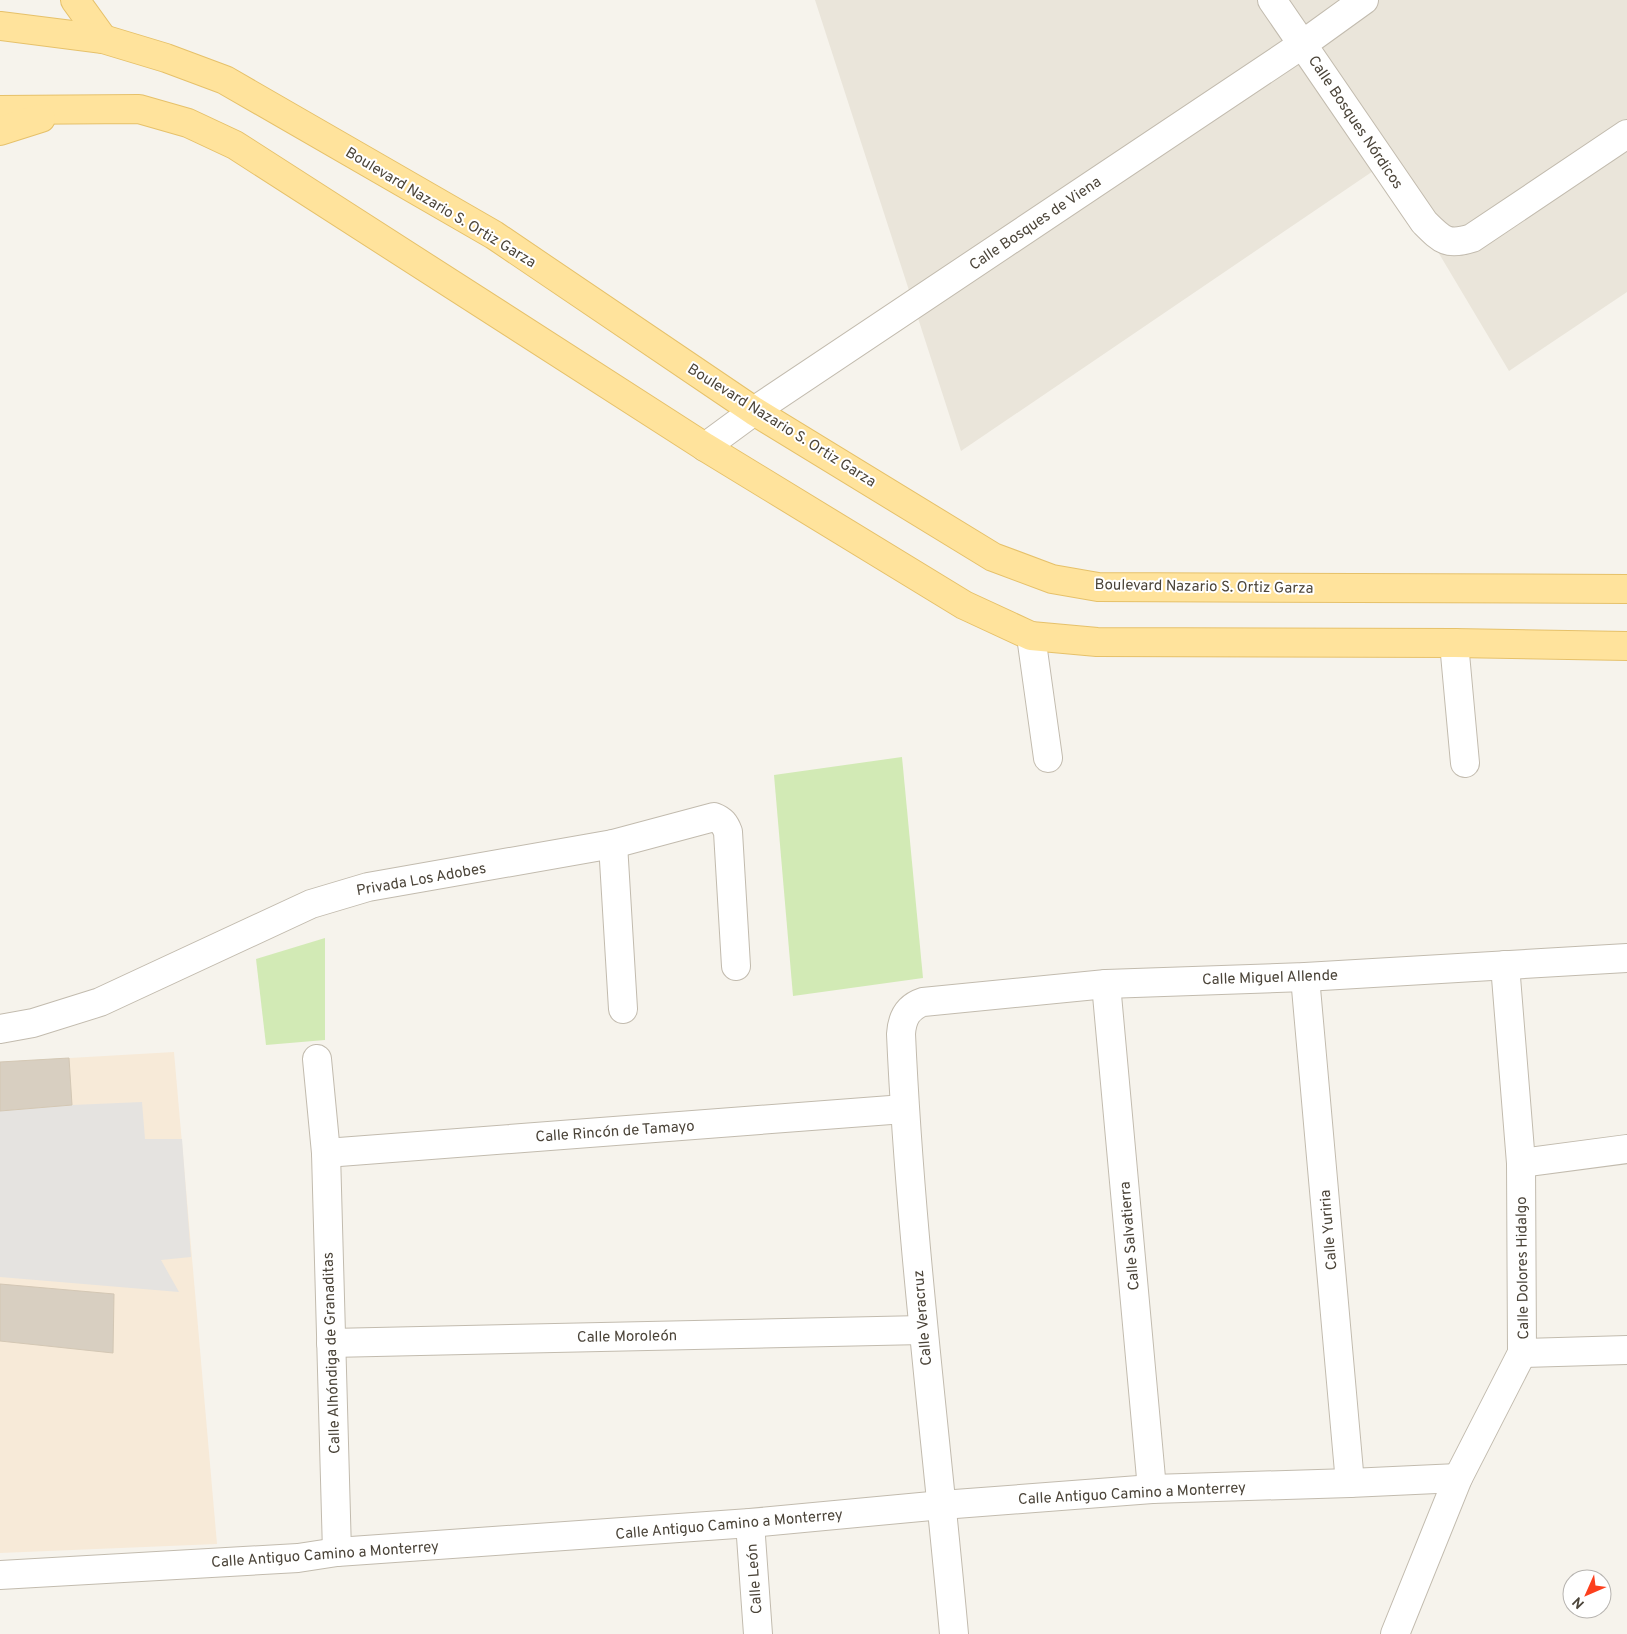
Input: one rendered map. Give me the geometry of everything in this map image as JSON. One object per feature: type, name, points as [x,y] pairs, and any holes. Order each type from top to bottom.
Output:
[{"type":"main road","points":[[76,0],[103,39]]},
{"type":"main road","name":"Boulevard Nazario S. Ortiz Garza","points":[[0,26],[103,39],[166,58],[225,80],[494,235],[754,411],[993,557],[1052,579],[1098,587],[1627,589]]},
{"type":"main road","points":[[0,110],[139,109],[188,123],[235,145],[705,447],[964,605],[1031,636],[1097,642],[1454,643],[1627,646]]},
{"type":"main road","points":[[0,132],[69,110]]},
{"type":"street","name":"Calle Bosques Nórdicos","points":[[1272,0],[1424,222],[1445,241],[1459,242],[1472,238],[1627,134]]},
{"type":"street","name":"Calle Bosques de Viena","points":[[705,447],[754,411],[1303,44],[1364,0]]},
{"type":"street","points":[[1031,636],[1048,758]]},
{"type":"street","points":[[1454,643],[1465,763]]},
{"type":"street","name":"Privada Los Adobes","points":[[0,1029],[32,1023],[100,1002],[311,904],[368,887],[613,844],[714,817],[720,819],[728,832],[736,966]]},
{"type":"street","points":[[613,844],[623,1009]]},
{"type":"street","name":"Calle Miguel Allende","points":[[914,1005],[923,1002],[1106,984],[1305,976],[1627,958]]},
{"type":"street","name":"Calle Dolores Hidalgo","points":[[1395,1634],[1458,1478],[1522,1353],[1521,1163],[1505,965]]},
{"type":"street","name":"Calle Yuriria","points":[[1305,976],[1350,1484]]},
{"type":"street","name":"Calle Salvatierra","points":[[1106,984],[1152,1489]]},
{"type":"street","name":"Calle Veracruz","points":[[914,1005],[902,1023],[904,1110],[923,1330],[954,1634]]},
{"type":"street","name":"Calle Alhóndiga de Granaditas","points":[[317,1059],[326,1153],[338,1552]]},
{"type":"street","name":"Calle Rincón de Tamayo","points":[[326,1153],[904,1110]]},
{"type":"street","points":[[1521,1163],[1627,1149]]},
{"type":"street","name":"Calle Moroleón","points":[[331,1343],[923,1330]]},
{"type":"street","points":[[1522,1353],[1627,1350]]},
{"type":"street","name":"Calle Antiguo Camino a Monterrey","points":[[0,1575],[298,1558],[338,1552],[750,1523],[942,1505],[1152,1489],[1350,1484],[1458,1478]]},
{"type":"street","name":"Calle León","points":[[750,1523],[758,1634]]},
{"type":"shaded area","points":[[815,0],[1627,0],[1627,292],[1509,371],[1385,163],[961,451]]},
{"type":"shaded area","points":[[174,1052],[217,1544],[0,1553],[0,1062]]},
{"type":"shaded area","points":[[142,1102],[145,1139],[182,1139],[191,1257],[161,1260],[179,1292],[0,1277],[0,1111]]},
{"type":"green space","points":[[902,757],[923,978],[793,996],[774,775]]},
{"type":"green space","points":[[325,938],[325,1040],[266,1045],[256,959]]},
{"type":"building","points":[[69,1058],[72,1105],[0,1111],[0,1062]]},
{"type":"building","points":[[0,1284],[114,1294],[113,1353],[0,1341]]}]
